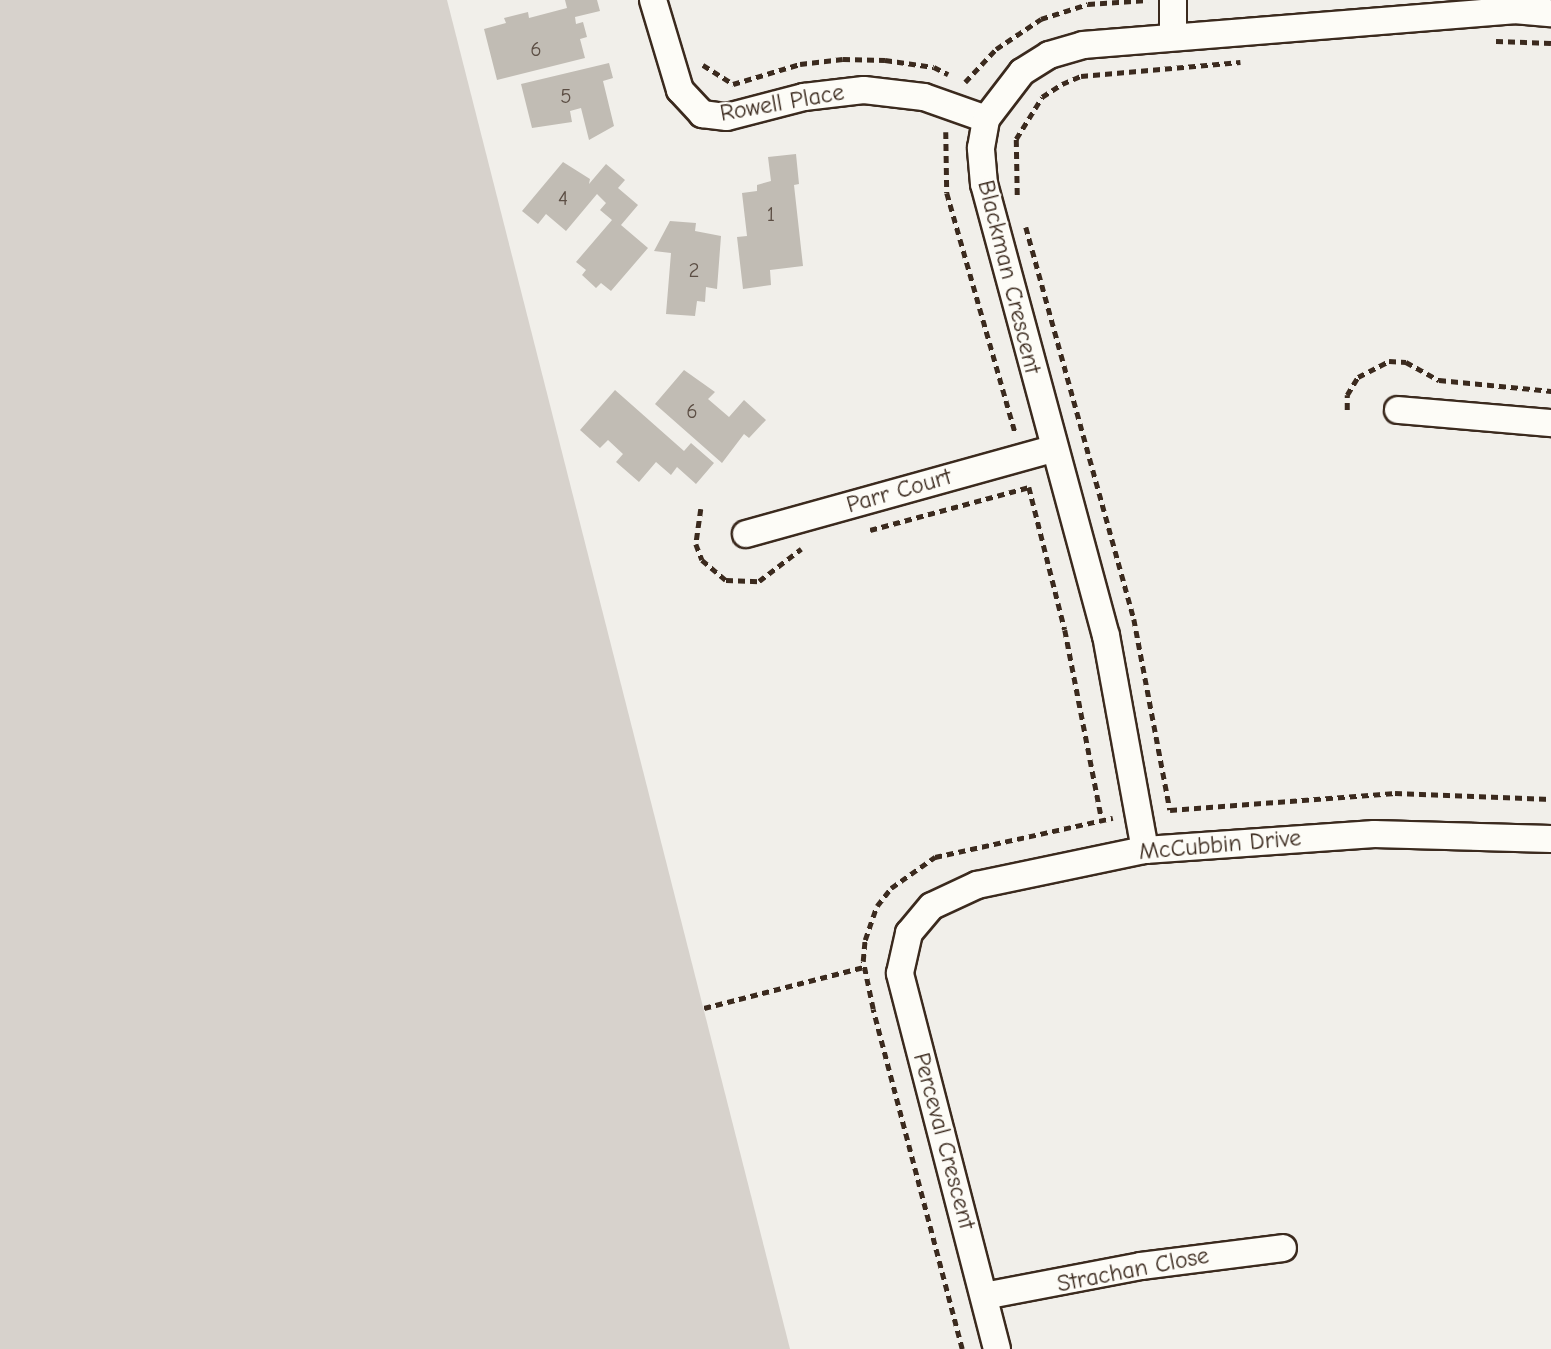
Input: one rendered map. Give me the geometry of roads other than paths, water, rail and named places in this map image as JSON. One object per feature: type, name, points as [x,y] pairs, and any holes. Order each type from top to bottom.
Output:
[{"type":"street","name":"Rowell Place","points":[[653,0],[680,90],[702,114],[727,117],[804,97],[864,90],[924,97],[986,119]]},
{"type":"street","points":[[1172,0],[1173,34]]},
{"type":"street","name":"Blackman Crescent","points":[[1145,850],[1106,636],[1052,449],[984,184],[981,148],[986,119],[1015,79],[1049,55],[1083,45],[1173,34],[1514,5],[1551,13]]},
{"type":"street","points":[[1398,410],[1551,423]]},
{"type":"street","name":"Parr Court","points":[[746,534],[1052,449]]},
{"type":"street","name":"McCubbin Drive","points":[[909,933],[932,906],[976,885],[1145,850],[1374,834],[1551,839]]},
{"type":"street","name":"Perceval Crescent","points":[[909,933],[900,973],[997,1349]]},
{"type":"street","name":"Strachan Close","points":[[984,1296],[1141,1266],[1283,1248]]}]
